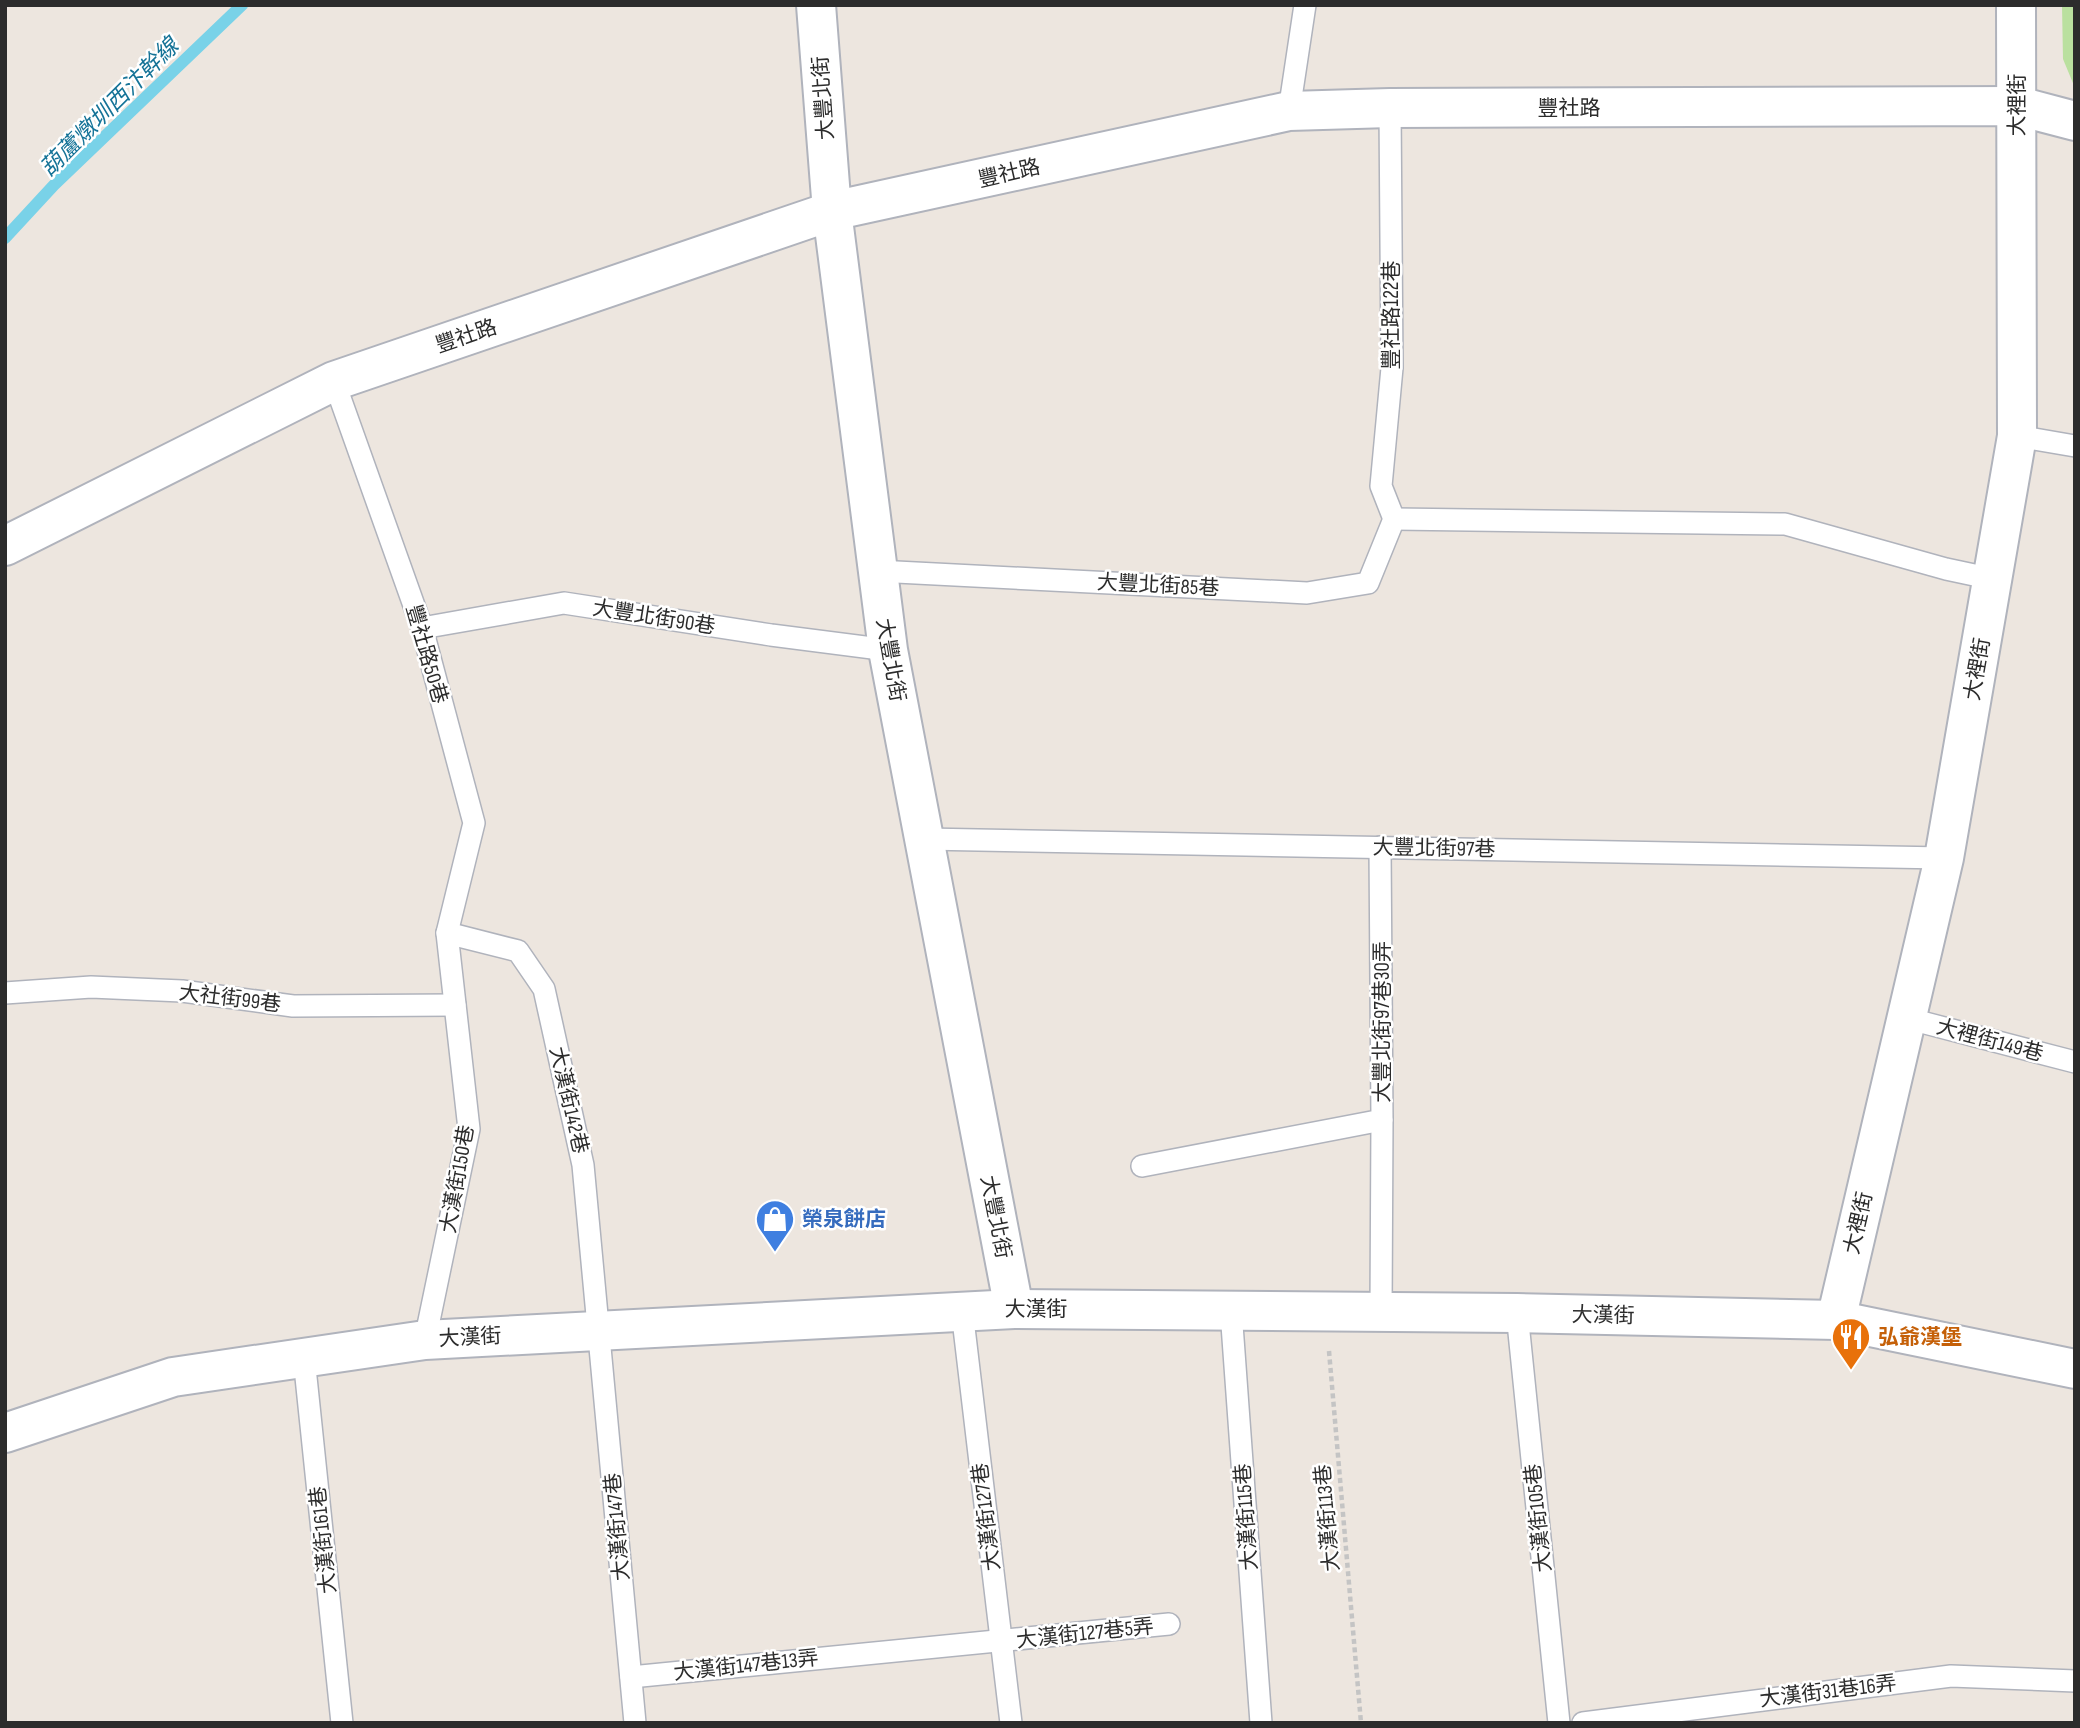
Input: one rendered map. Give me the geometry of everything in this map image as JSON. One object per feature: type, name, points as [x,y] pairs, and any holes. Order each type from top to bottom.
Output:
[{"type":"street","name":"大豐北街","points":[[816,5],[832,211],[888,650],[1014,1308]]},
{"type":"street","name":"大裡街","points":[[1836,1320],[1944,858],[2017,436],[2016,5]]},
{"type":"street","name":"豐社路","points":[[5,546],[334,381],[832,211],[1289,111],[1390,108],[2018,106],[2075,121]]},
{"type":"street","name":"大漢街","points":[[5,1433],[173,1377],[425,1340],[1014,1308],[1517,1313],[1836,1320],[2075,1369]]},
{"type":"lane","points":[[1289,111],[1305,5]]},
{"type":"lane","name":"豐社路122巷","points":[[1390,108],[1392,368],[1381,486],[1394,519]]},
{"type":"lane","name":"豐社路50巷","points":[[334,381],[422,628],[474,823],[447,933]]},
{"type":"lane","points":[[2017,436],[2075,446]]},
{"type":"lane","points":[[1394,519],[1785,524],[1946,569],[1995,575]]},
{"type":"lane","name":"大豐北街85巷","points":[[877,571],[1307,593],[1368,583],[1394,519]]},
{"type":"lane","name":"大豐北街90巷","points":[[422,628],[564,603],[888,650]]},
{"type":"lane","name":"大豐北街97巷","points":[[925,838],[1944,858]]},
{"type":"lane","name":"大豐北街97巷30弄","points":[[1142,1166],[1382,1120],[1380,847]]},
{"type":"lane","name":"大漢街150巷","points":[[425,1340],[469,1129],[447,933]]},
{"type":"lane","name":"大漢街142巷","points":[[447,933],[518,951],[544,989],[583,1165],[600,1331]]},
{"type":"lane","name":"大社街99巷","points":[[5,993],[91,987],[183,991],[293,1006],[455,1005]]},
{"type":"lane","name":"大裡街149巷","points":[[1906,1018],[2075,1062]]},
{"type":"lane","points":[[1381,1312],[1382,1120]]},
{"type":"lane","name":"大漢街127巷","points":[[962,1311],[1011,1723]]},
{"type":"lane","name":"大漢街115巷","points":[[1231,1311],[1261,1723]]},
{"type":"lane","name":"大漢街105巷","points":[[1517,1313],[1559,1723]]},
{"type":"lane","name":"大漢街147巷","points":[[600,1331],[635,1723]]},
{"type":"lane","name":"大漢街161巷","points":[[304,1358],[342,1723]]},
{"type":"lane","name":"大漢街127巷5弄","points":[[860,1654],[1169,1624]]},
{"type":"lane","name":"大漢街147巷13弄","points":[[631,1677],[860,1654]]},
{"type":"lane","name":"大漢街31巷16弄","points":[[1583,1723],[1951,1675],[2075,1681]]},
{"type":"path","name":"大漢街113巷","points":[[1326,1311],[1361,1723]]},
{"type":"green space","points":[[2062,5],[2075,5],[2075,88],[2063,59]]},
{"type":"waterway","name":"葫蘆燉圳西汴幹線","points":[[5,238],[54,185],[242,5]]},
{"type":"place","name":"榮泉餅店","points":[[775,1253]]},
{"type":"place","name":"弘爺漢堡","points":[[1851,1371]]}]
